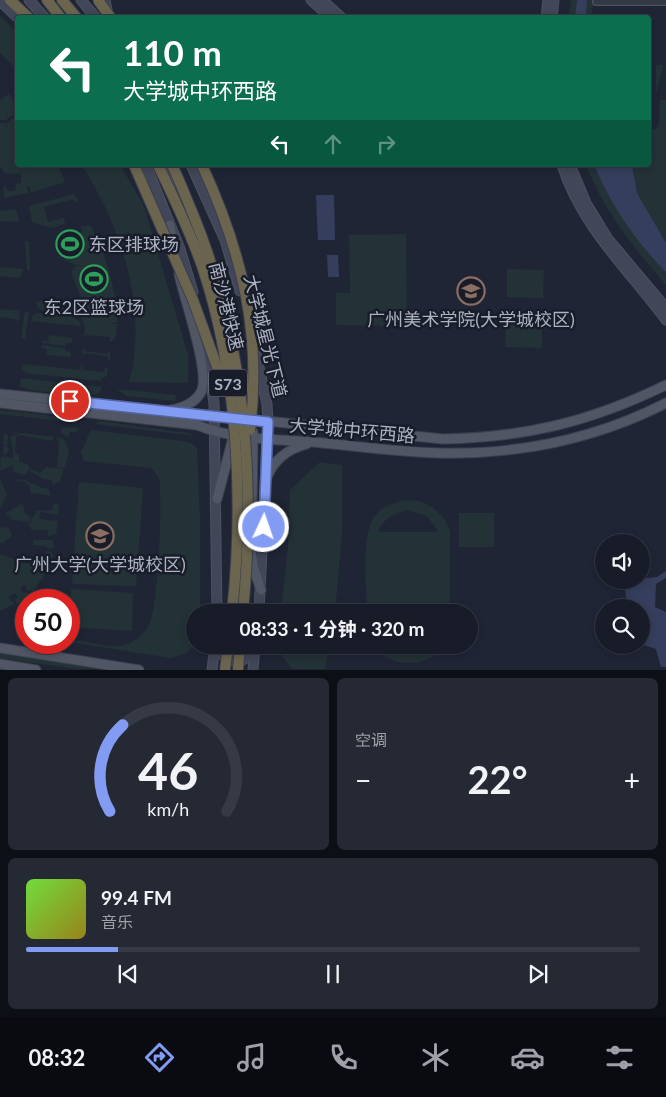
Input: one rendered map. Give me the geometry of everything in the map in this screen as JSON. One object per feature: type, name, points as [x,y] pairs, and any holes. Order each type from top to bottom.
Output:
[{"type":"highway","points":[[10,0],[26,15]]},
{"type":"highway","points":[[47,0],[59,15]]},
{"type":"highway","points":[[62,0],[74,15]]},
{"type":"highway","points":[[98,0],[108,15]]},
{"type":"highway","points":[[135,167],[193,300],[230,407]]},
{"type":"highway","name":"南沙港快速","points":[[160,167],[202,267],[225,360],[235,438],[238,493],[236,573],[233,604]]},
{"type":"highway","name":"南沙港快速","points":[[173,167],[203,239],[221,297],[240,386],[247,454],[248,540],[244,604]]},
{"type":"highway","points":[[203,167],[226,221],[245,282],[253,390],[247,454]]},
{"type":"highway","points":[[225,670],[227,654]]},
{"type":"highway","points":[[238,670],[239,654]]},
{"type":"main road","points":[[29,0],[42,15]]},
{"type":"main road","points":[[81,0],[94,15]]},
{"type":"main road","points":[[105,0],[109,15]]},
{"type":"main road","points":[[311,0],[328,15]]},
{"type":"main road","points":[[322,0],[339,15]]},
{"type":"main road","points":[[546,15],[548,0]]},
{"type":"main road","points":[[552,15],[554,0]]},
{"type":"main road","points":[[0,1],[15,15]]},
{"type":"main road","points":[[147,167],[187,269],[210,368],[217,499],[217,604]]},
{"type":"main road","points":[[161,167],[175,185],[206,259],[228,352],[234,435],[217,499]]},
{"type":"main road","name":"大学城星光下道","points":[[192,167],[225,240],[262,376],[268,422],[268,438],[259,604]]},
{"type":"main road","points":[[563,167],[587,220],[614,257],[666,320]]},
{"type":"main road","points":[[571,167],[586,203],[608,239],[666,308]]},
{"type":"main road","points":[[165,412],[194,401],[201,392],[203,382],[202,365],[181,283],[170,225]]},
{"type":"main road","points":[[248,321],[254,437],[251,551],[261,590]]},
{"type":"main road","name":"大学城中环西路","points":[[0,394],[420,438],[492,436],[535,431],[579,421],[625,404],[666,384]]},
{"type":"main road","name":"大学城中环西路","points":[[0,403],[197,425],[213,432],[234,435],[436,453],[516,450],[591,433],[627,421],[666,403]]},
{"type":"main road","points":[[266,480],[271,468],[282,455],[294,448],[314,442]]},
{"type":"main road","points":[[0,648],[139,670]]},
{"type":"main road","points":[[212,670],[213,654]]},
{"type":"main road","points":[[221,654],[224,658],[236,661],[243,660],[249,654]]},
{"type":"main road","points":[[253,670],[254,654]]},
{"type":"main road","points":[[0,664],[36,670]]},
{"type":"street","points":[[596,2],[666,2]]},
{"type":"shaded area","points":[[571,0],[577,0],[575,15],[568,15]]},
{"type":"shaded area","points":[[587,0],[594,0],[591,15],[586,15]]},
{"type":"shaded area","points":[[0,16],[15,30],[15,68],[0,53]]},
{"type":"shaded area","points":[[656,65],[663,65],[656,94]]},
{"type":"shaded area","points":[[9,94],[15,102],[15,113],[6,120],[0,120],[0,100]]},
{"type":"shaded area","points":[[660,100],[666,100],[666,243],[637,193],[632,167],[651,167],[651,129],[659,126]]},
{"type":"shaded area","points":[[15,117],[15,167],[59,167],[65,182],[30,193],[30,187],[27,186],[28,193],[4,198],[4,186],[6,186],[7,191],[15,191],[16,184],[21,183],[21,174],[4,173],[0,167],[0,123],[5,123],[7,130],[7,123]]},
{"type":"shaded area","points":[[83,167],[121,167],[144,206],[188,355],[188,383],[129,382],[136,326],[133,298],[128,269],[119,242],[109,215]]},
{"type":"shaded area","points":[[587,167],[595,167],[626,222],[644,247],[666,272],[666,285],[621,228],[593,182]]},
{"type":"shaded area","points":[[74,194],[78,200],[76,203],[73,199],[44,207],[48,222],[64,218],[65,224],[51,228],[32,222],[29,206]]},
{"type":"shaded area","points":[[16,209],[19,222],[0,221],[0,211]]},
{"type":"shaded area","points":[[91,226],[101,249],[115,297],[117,322],[108,324],[117,324],[115,339],[110,342],[110,337],[86,335],[84,339],[85,327],[79,313],[93,296],[83,303],[71,272],[76,266],[84,265],[75,265],[65,260],[56,240],[60,233],[82,232],[81,227]]},
{"type":"shaded area","points":[[406,234],[407,326],[336,325],[336,293],[350,293],[349,235]]},
{"type":"shaded area","points":[[25,241],[29,242],[30,270],[27,270]]},
{"type":"shaded area","points":[[0,267],[23,269],[22,275],[18,278],[0,276]]},
{"type":"shaded area","points":[[507,269],[544,270],[543,298],[507,297]]},
{"type":"shaded area","points":[[44,300],[77,302],[79,305],[72,312],[55,312],[39,309],[36,302]]},
{"type":"shaded area","points":[[0,309],[19,311],[20,320],[0,317]]},
{"type":"shaded area","points":[[25,312],[29,312],[25,339],[21,338]]},
{"type":"shaded area","points":[[38,313],[71,316],[79,321],[81,326],[31,321],[33,315]]},
{"type":"shaded area","points":[[506,319],[542,320],[542,348],[505,347]]},
{"type":"shaded area","points":[[49,335],[72,338],[72,343],[66,343],[65,346],[42,343],[42,340],[48,341]]},
{"type":"shaded area","points":[[42,345],[65,348],[65,351],[71,352],[70,357],[47,355],[47,349],[42,348]]},
{"type":"shaded area","points":[[83,346],[85,351],[108,354],[110,349],[110,360],[108,361],[108,356],[84,353],[82,358]]},
{"type":"shaded area","points":[[23,364],[80,370],[81,364],[83,370],[104,372],[105,366],[108,370],[106,377],[103,377],[101,381],[26,373],[22,369]]},
{"type":"shaded area","points":[[21,378],[102,387],[99,393],[91,396],[36,391],[20,387]]},
{"type":"shaded area","points":[[117,389],[176,395],[175,401],[126,396]]},
{"type":"shaded area","points":[[0,410],[72,418],[77,423],[0,414]]},
{"type":"shaded area","points":[[100,421],[188,433],[196,436],[95,424]]},
{"type":"shaded area","points":[[62,427],[78,428],[76,432],[70,432],[68,437],[61,433]]},
{"type":"shaded area","points":[[91,430],[182,441],[191,443],[197,448],[200,519],[200,604],[186,604],[186,653],[171,658],[80,644],[80,641],[110,646],[124,645],[136,640],[146,631],[153,612],[160,528],[159,478],[151,468],[84,461],[81,452]]},
{"type":"shaded area","points":[[13,432],[55,437],[52,441],[19,435],[16,437],[15,454],[19,454],[19,462],[27,464],[30,468],[25,475],[14,472],[13,465],[0,471],[1,457],[13,458],[11,436],[19,434]]},
{"type":"shaded area","points":[[4,433],[8,436],[7,445],[4,446],[8,447],[9,451],[3,456]]},
{"type":"shaded area","points":[[57,437],[64,440],[69,451],[65,468],[57,467],[59,442]]},
{"type":"shaded area","points":[[320,462],[342,465],[342,532],[336,604],[282,604],[288,548],[290,490]]},
{"type":"shaded area","points":[[46,467],[64,469],[60,481],[53,485],[52,480],[44,479],[30,471],[31,469],[40,473]]},
{"type":"shaded area","points":[[0,479],[7,494],[0,508]]},
{"type":"shaded area","points":[[18,479],[24,480],[13,483]]},
{"type":"shaded area","points":[[24,480],[49,489],[51,498],[49,495],[30,493],[30,487],[25,482],[22,483]]},
{"type":"shaded area","points":[[79,482],[143,488],[136,586],[72,584]]},
{"type":"shaded area","points":[[405,500],[420,501],[433,508],[444,518],[450,531],[450,604],[367,604],[367,536],[375,516],[388,505]],"holes":[[[407,510],[427,516],[439,532],[377,532],[386,520],[393,515]]]},
{"type":"shaded area","points":[[54,503],[59,505],[58,515],[40,512],[39,519],[58,521],[56,534],[48,536],[48,530],[31,530],[31,527],[28,526],[37,511],[52,510]]},
{"type":"shaded area","points":[[22,504],[24,512],[31,518],[29,522],[9,519],[11,517],[6,515],[7,512]]},
{"type":"shaded area","points":[[459,513],[494,513],[494,547],[459,547]]},
{"type":"shaded area","points":[[0,527],[9,528],[12,536],[3,543],[0,543]]},
{"type":"shaded area","points":[[33,540],[52,540],[55,547],[47,549],[46,546],[33,545]]},
{"type":"shaded area","points":[[46,551],[54,555],[46,573],[34,589],[26,589],[26,585],[22,585],[21,589],[15,589],[15,593],[8,597],[15,604],[0,611],[0,554],[22,563],[32,564],[38,563],[38,558],[32,554],[46,554]]},
{"type":"shaded area","points":[[80,590],[133,593],[132,631],[80,628]]},
{"type":"shaded area","points":[[0,653],[111,669],[77,669],[0,658]]},
{"type":"shaded area","points":[[281,654],[328,654],[325,669],[292,669]]},
{"type":"shaded area","points":[[381,654],[436,654],[419,662],[408,663],[388,658]]},
{"type":"water","points":[[577,0],[587,0],[586,15],[575,15]]},
{"type":"water","points":[[595,167],[632,167],[637,193],[666,243],[666,272],[634,235],[616,208]]},
{"type":"water","points":[[316,195],[334,195],[335,240],[318,240]]},
{"type":"water","points":[[327,255],[338,255],[339,277],[328,277]]},
{"type":"water","points":[[666,571],[666,578],[656,584],[655,607],[666,612],[666,667],[661,667],[656,649],[650,647],[650,599],[626,599],[625,589],[650,589],[650,578],[657,577]]},
{"type":"place","name":"东区排球场","points":[[70,244]]},
{"type":"place","name":"东2区篮球场","points":[[94,279]]},
{"type":"place","name":"广州美术学院(大学城校区)","points":[[471,291]]},
{"type":"place","name":"广州大学(大学城校区)","points":[[100,536]]},
{"type":"route","points":[[70,401],[268,422],[264,527]]}]
